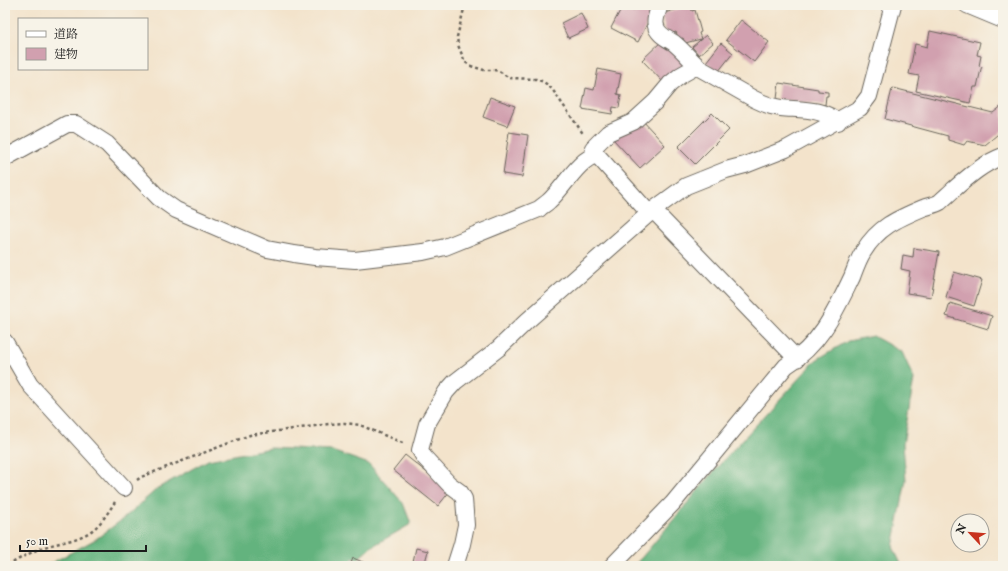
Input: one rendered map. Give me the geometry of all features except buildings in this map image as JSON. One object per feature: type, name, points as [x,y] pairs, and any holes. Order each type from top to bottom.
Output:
[{"type":"street","points":[[660,5],[656,21],[658,31],[674,43],[697,66],[763,103],[781,108],[823,112],[838,122]]},
{"type":"street","points":[[455,566],[466,525],[464,499],[460,492],[449,484],[424,458],[420,450],[427,424],[446,392],[455,382],[499,348],[526,321],[651,211],[686,186],[786,149],[838,122],[860,108],[869,96],[893,5]]},
{"type":"street","points":[[967,5],[1003,20]]},
{"type":"street","points":[[594,148],[608,133],[633,122],[655,102],[670,84],[681,75],[697,66]]},
{"type":"street","points":[[5,158],[67,124],[76,124],[107,144],[159,198],[176,210],[267,249],[315,257],[355,260],[417,253],[444,247],[539,209],[549,202],[571,175],[584,162],[597,155],[797,359]]},
{"type":"street","points":[[612,566],[673,503],[786,366],[797,359],[818,338],[828,325],[862,253],[873,238],[883,228],[898,219],[939,202],[978,169],[994,159],[1003,156]]},
{"type":"street","points":[[5,342],[30,385],[124,488]]},
{"type":"path","points":[[465,5],[457,37],[458,45],[465,62],[471,66],[484,70],[499,71],[509,78],[536,79],[544,82],[552,89],[594,148]]},
{"type":"path","points":[[8,566],[42,548],[66,542],[85,535],[95,528],[124,488],[141,477],[250,435],[345,423],[360,425],[420,450]]},
{"type":"green space","points":[[873,336],[902,352],[914,379],[903,444],[906,480],[893,547],[902,566],[633,566],[721,463],[816,360],[848,341]]},
{"type":"green space","points":[[271,448],[332,451],[369,464],[403,503],[411,524],[371,547],[350,566],[46,566],[96,539],[123,519],[158,488],[208,460]]}]
